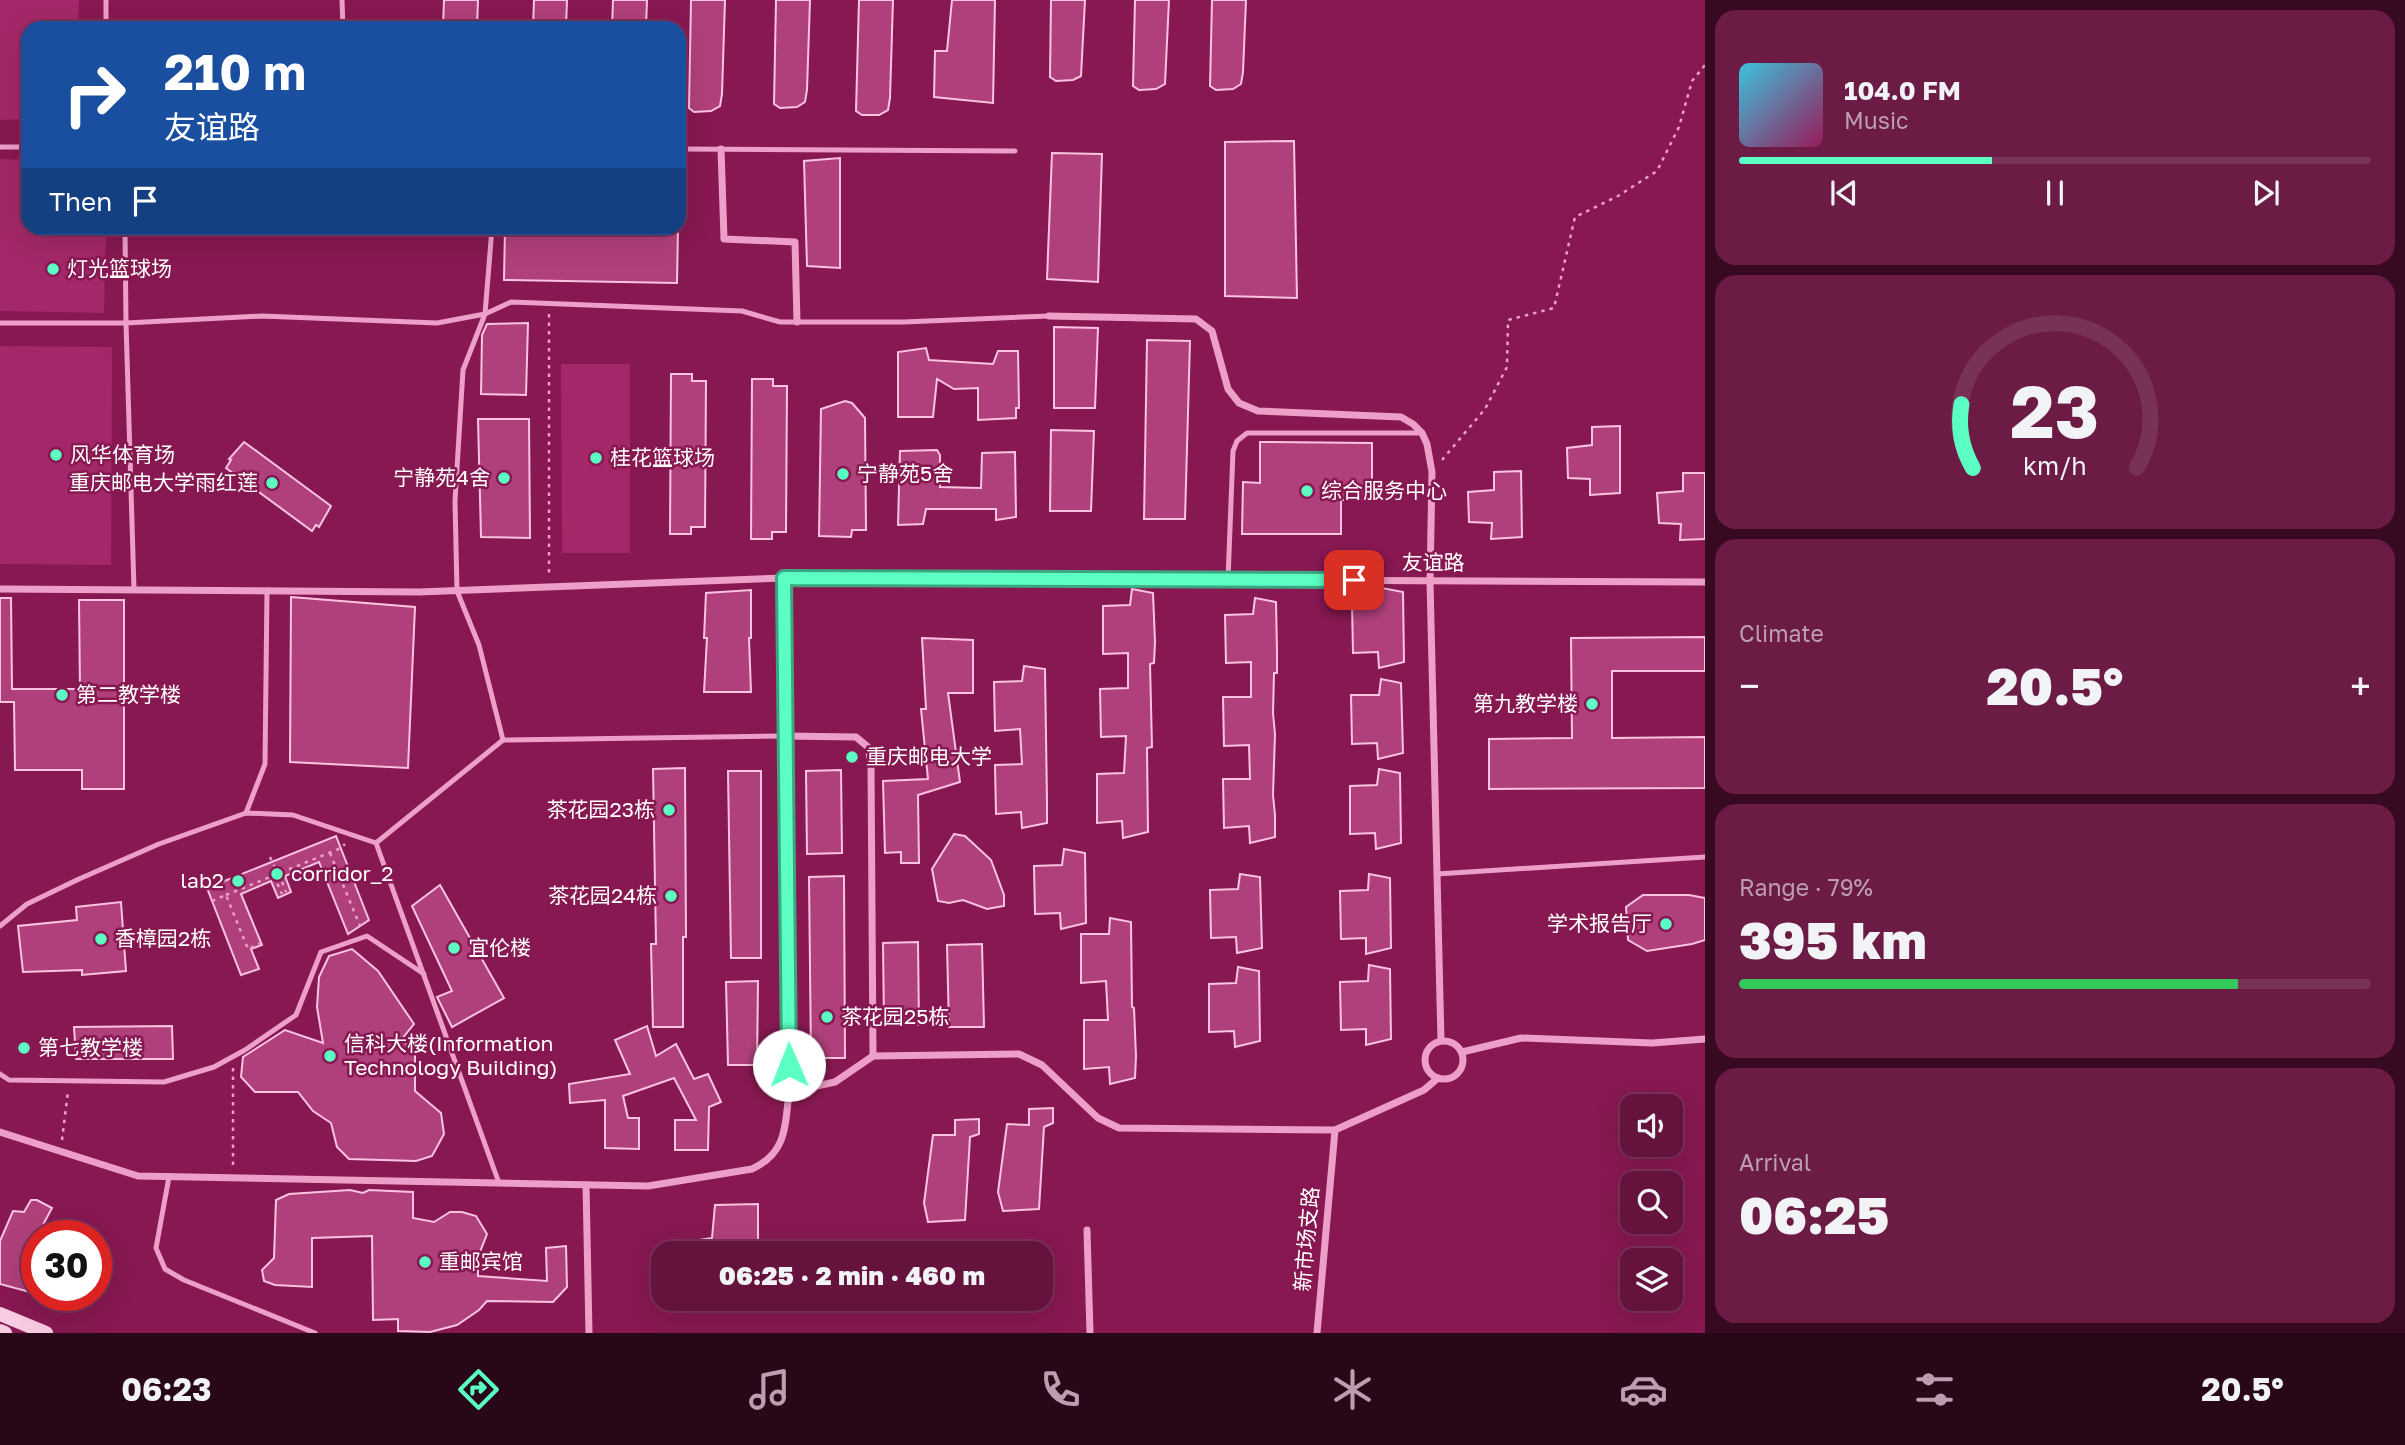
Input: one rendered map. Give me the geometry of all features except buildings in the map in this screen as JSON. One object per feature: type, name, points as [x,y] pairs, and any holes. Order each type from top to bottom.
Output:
[{"type":"main road","points":[[0,1314],[46,1333]]},
{"type":"main road","points":[[0,1331],[5,1333]]},
{"type":"street","points":[[721,149],[724,239],[795,242],[797,322]]},
{"type":"street","points":[[1049,317],[1196,318],[1212,331],[1228,388],[1239,403],[1258,411],[1401,417],[1422,433],[1427,444],[1432,472],[1430,581],[1441,1041]]},
{"type":"street","points":[[0,1132],[138,1176],[648,1186],[752,1169],[764,1164],[780,1145],[789,1092],[784,578]]},
{"type":"street","name":"友谊路","points":[[0,589],[457,591],[784,578],[1705,582]]},
{"type":"street","points":[[784,736],[856,737],[868,747],[871,764],[873,1056]]},
{"type":"street","points":[[1462,1052],[1504,1041],[1539,1037],[1652,1043],[1705,1039]]},
{"type":"street","points":[[1441,1041],[1453,1043],[1462,1052],[1463,1065],[1456,1075],[1438,1078],[1428,1070],[1425,1058],[1430,1046],[1441,1041]]},
{"type":"street","points":[[789,1092],[835,1082],[873,1056],[1019,1054],[1042,1065],[1098,1118],[1119,1128],[1335,1130],[1424,1090],[1438,1078]]},
{"type":"street","name":"新市场支路","points":[[1317,1333],[1335,1130]]},
{"type":"street","points":[[586,1185],[589,1333]]},
{"type":"street","points":[[1087,1230],[1090,1333]]},
{"type":"lane","points":[[106,0],[106,21]]},
{"type":"lane","points":[[342,0],[343,21]]},
{"type":"lane","points":[[0,147],[21,147]]},
{"type":"lane","points":[[686,149],[1015,151]]},
{"type":"lane","points":[[125,235],[134,589]]},
{"type":"lane","points":[[491,235],[485,314],[463,370],[455,501],[457,591],[479,645],[503,740]]},
{"type":"lane","points":[[0,323],[126,323],[262,316],[437,323],[485,314],[510,302],[742,311],[780,322],[904,322],[1049,317]]},
{"type":"lane","points":[[1228,580],[1233,451],[1237,441],[1247,433],[1422,433]]},
{"type":"lane","points":[[246,813],[265,764],[267,590]]},
{"type":"lane","points":[[376,843],[503,740],[784,736]]},
{"type":"lane","points":[[0,926],[27,904],[79,879],[159,844],[246,813],[293,815],[376,843]]},
{"type":"lane","points":[[376,843],[499,1183]]},
{"type":"lane","points":[[1437,874],[1705,857]]},
{"type":"lane","points":[[0,1074],[9,1080],[164,1082],[214,1067],[296,1015],[321,952],[367,936],[424,974]]},
{"type":"lane","points":[[169,1177],[156,1248],[165,1269],[184,1280],[315,1333]]},
{"type":"path","points":[[1432,472],[1485,409],[1507,367],[1508,320],[1554,308],[1575,217],[1618,197],[1657,171],[1679,127],[1692,81],[1705,65]]},
{"type":"path","points":[[549,303],[549,587]]},
{"type":"path","points":[[212,901],[344,846]]},
{"type":"path","points":[[330,853],[360,926]]},
{"type":"path","points":[[271,857],[284,893]]},
{"type":"path","points":[[226,895],[248,948],[261,943]]},
{"type":"path","points":[[233,1057],[233,1178]]},
{"type":"path","points":[[61,1152],[69,1081]]},
{"type":"shaded area","points":[[0,0],[79,0],[78,21],[21,21],[21,119],[0,120]]},
{"type":"shaded area","name":"灯光篮球场","points":[[0,159],[21,160],[21,235],[106,235],[104,313],[0,311]]},
{"type":"shaded area","name":"风华体育场","points":[[0,346],[112,347],[111,565],[0,564]]},
{"type":"shaded area","name":"桂花篮球场","points":[[561,364],[630,364],[630,553],[562,553]]},
{"type":"place","name":"灯光篮球场","points":[[53,269]]},
{"type":"place","name":"风华体育场","points":[[56,455]]},
{"type":"place","name":"桂花篮球场","points":[[596,458]]},
{"type":"place","name":"宁静苑5舍","points":[[843,474]]},
{"type":"place","name":"宁静苑4舍","points":[[504,478]]},
{"type":"place","name":"重庆邮电大学雨红莲","points":[[272,483]]},
{"type":"place","name":"综合服务中心","points":[[1307,491]]},
{"type":"place","name":"第二教学楼","points":[[62,695]]},
{"type":"place","name":"第九教学楼","points":[[1592,704]]},
{"type":"place","name":"重庆邮电大学","points":[[852,757]]},
{"type":"place","name":"茶花园23栋","points":[[669,810]]},
{"type":"place","name":"corridor_2","points":[[277,874]]},
{"type":"place","name":"lab2","points":[[238,881]]},
{"type":"place","name":"茶花园24栋","points":[[671,896]]},
{"type":"place","name":"学术报告厅","points":[[1666,924]]},
{"type":"place","name":"香樟园2栋","points":[[101,939]]},
{"type":"place","name":"宜伦楼","points":[[454,948]]},
{"type":"place","name":"茶花园25栋","points":[[827,1017]]},
{"type":"place","name":"第七教学楼","points":[[24,1048]]},
{"type":"place","name":"信科大楼(Information Technology Building)","points":[[330,1056]]},
{"type":"place","name":"重邮宾馆","points":[[425,1262]]},
{"type":"route","points":[[789,1065],[784,578],[1354,580]]}]
